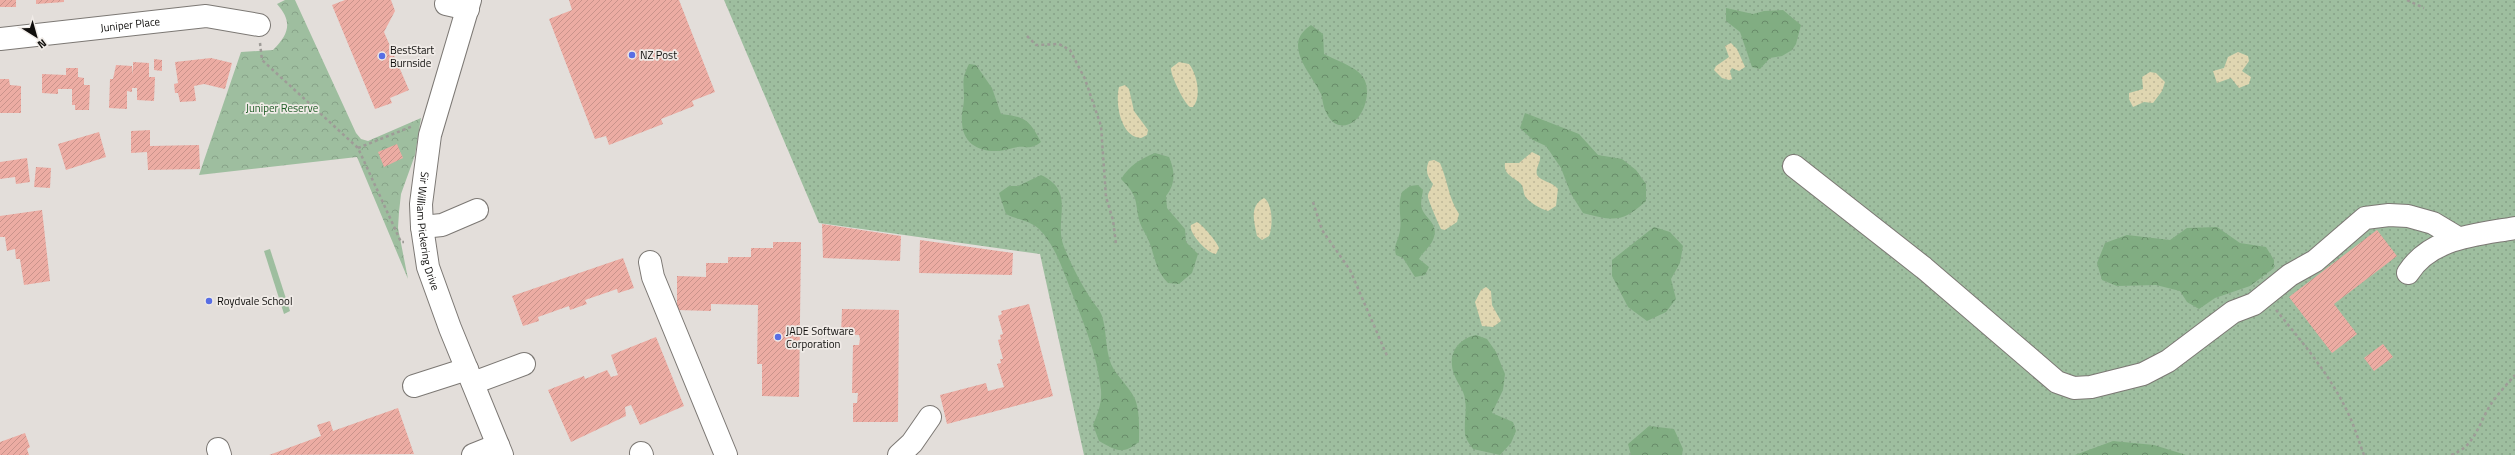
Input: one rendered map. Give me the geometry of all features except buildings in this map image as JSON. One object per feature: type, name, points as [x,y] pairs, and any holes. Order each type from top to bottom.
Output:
[{"type":"street","points":[[446,4],[469,5]]},
{"type":"street","name":"Sir William Pickering Drive","points":[[469,5],[430,135],[421,204],[422,233],[428,267],[500,450]]},
{"type":"street","name":"Juniper Place","points":[[0,39],[206,16],[259,25]]},
{"type":"street","points":[[1794,166],[1924,268],[2057,382],[2074,388],[2116,382],[2143,374],[2168,361],[2233,312],[2254,304],[2290,274],[2315,261],[2365,218],[2389,215],[2408,216],[2433,223],[2458,238]]},
{"type":"street","points":[[422,233],[477,210]]},
{"type":"street","points":[[2408,273],[2416,261],[2431,249],[2458,238],[2515,228]]},
{"type":"street","points":[[650,262],[652,277],[726,455]]},
{"type":"street","points":[[414,386],[524,364]]},
{"type":"street","points":[[898,455],[916,437],[930,417]]},
{"type":"street","points":[[473,455],[500,450]]},
{"type":"path","points":[[2407,0],[2424,8]]},
{"type":"path","points":[[259,25],[262,60],[358,148],[401,242],[422,233]]},
{"type":"path","points":[[1027,36],[1036,45],[1059,44],[1070,50],[1086,79],[1101,126],[1106,197],[1113,220],[1116,244]]},
{"type":"path","points":[[358,148],[421,122]]},
{"type":"path","points":[[1314,202],[1322,230],[1350,270],[1388,358]]},
{"type":"path","points":[[2265,295],[2314,356],[2338,394],[2349,416],[2364,455]]},
{"type":"path","points":[[2451,455],[2461,451],[2469,444],[2491,404],[2515,375]]},
{"type":"green space","name":"Juniper Reserve","points":[[285,0],[295,0],[356,133],[361,139],[368,141],[421,118],[415,155],[401,194],[399,212],[398,228],[408,279],[357,157],[199,175],[241,52],[273,50],[283,39],[286,33],[287,22],[282,10],[277,4]]},
{"type":"green space","points":[[724,0],[2515,0],[2515,455],[1084,455],[1040,254],[819,223]]},
{"type":"green space","points":[[1726,8],[1753,14],[1764,11],[1783,10],[1801,25],[1796,44],[1792,50],[1782,56],[1770,58],[1760,69],[1752,67],[1740,32],[1726,21]]},
{"type":"green space","points":[[1311,25],[1323,34],[1324,54],[1356,70],[1363,77],[1366,84],[1366,101],[1363,109],[1354,122],[1347,125],[1339,125],[1329,118],[1324,108],[1321,94],[1301,58],[1298,45],[1299,39],[1304,31]]},
{"type":"green space","points":[[969,64],[976,65],[992,88],[1001,114],[1016,116],[1026,120],[1033,128],[1041,142],[1033,147],[1017,147],[995,151],[978,148],[972,144],[963,131],[962,118],[964,102],[963,85],[966,69]]},
{"type":"green space","points":[[1525,113],[1579,134],[1598,155],[1622,159],[1636,170],[1646,184],[1646,201],[1624,217],[1610,219],[1583,213],[1571,194],[1561,168],[1546,146],[1533,140],[1520,128]]},
{"type":"green space","points":[[1155,153],[1169,157],[1174,177],[1172,186],[1166,196],[1167,208],[1185,229],[1186,242],[1198,254],[1192,273],[1179,284],[1168,283],[1163,278],[1151,246],[1140,223],[1134,195],[1121,179],[1136,163]]},
{"type":"green space","points":[[1041,175],[1052,182],[1058,189],[1062,207],[1061,237],[1064,247],[1082,284],[1101,313],[1104,322],[1111,364],[1116,373],[1130,390],[1137,404],[1139,442],[1128,449],[1115,449],[1099,441],[1093,425],[1101,399],[1099,376],[1093,350],[1054,249],[1045,235],[1035,226],[1006,214],[999,193],[1009,186],[1018,186]]},
{"type":"green space","points":[[1418,185],[1423,190],[1421,202],[1422,209],[1432,223],[1435,231],[1432,242],[1419,259],[1429,267],[1425,275],[1415,277],[1403,258],[1396,255],[1395,248],[1400,230],[1400,202],[1402,192],[1410,186]]},
{"type":"green space","points":[[1654,227],[1670,232],[1683,246],[1680,263],[1671,279],[1676,299],[1666,312],[1647,321],[1628,307],[1612,276],[1612,260]]},
{"type":"green space","points":[[2217,227],[2240,243],[2266,247],[2274,260],[2274,268],[2250,286],[2215,298],[2199,309],[2187,302],[2180,291],[2156,285],[2117,286],[2102,280],[2097,263],[2105,243],[2127,235],[2170,240],[2187,228]]},
{"type":"green space","points":[[270,249],[290,311],[284,314],[264,251]]},
{"type":"green space","points":[[1476,335],[1487,339],[1496,352],[1505,374],[1503,390],[1492,413],[1513,422],[1516,431],[1511,443],[1500,455],[1473,449],[1465,435],[1465,399],[1454,374],[1452,360],[1455,349],[1459,344],[1469,337]]},
{"type":"green space","points":[[1649,426],[1674,429],[1683,449],[1682,455],[1631,455],[1628,444]]},
{"type":"green space","points":[[2113,441],[2154,445],[2186,455],[2075,455]]},
{"type":"sand","points":[[1731,43],[1737,49],[1745,67],[1739,71],[1732,68],[1730,71],[1732,79],[1729,80],[1722,78],[1714,70],[1716,66],[1729,57],[1725,46]]},
{"type":"sand","points":[[2238,52],[2248,56],[2249,61],[2242,71],[2251,77],[2249,84],[2239,88],[2231,78],[2217,83],[2213,71],[2224,68],[2228,57]]},
{"type":"sand","points":[[1179,62],[1189,64],[1196,79],[1198,92],[1196,103],[1193,107],[1190,107],[1184,100],[1171,71],[1171,68]]},
{"type":"sand","points":[[2150,72],[2156,73],[2165,82],[2162,91],[2153,103],[2144,102],[2133,107],[2129,99],[2129,93],[2143,89],[2142,77]]},
{"type":"sand","points":[[1125,85],[1129,89],[1134,111],[1148,130],[1147,135],[1141,138],[1128,132],[1121,118],[1118,93],[1119,87]]},
{"type":"sand","points":[[1532,152],[1540,156],[1537,175],[1558,189],[1556,206],[1548,211],[1529,201],[1525,196],[1521,184],[1507,173],[1505,167],[1505,163],[1519,163]]},
{"type":"sand","points":[[1434,160],[1440,163],[1450,195],[1459,214],[1457,222],[1445,230],[1441,229],[1428,198],[1433,184],[1428,176],[1427,167],[1429,161]]},
{"type":"sand","points":[[1264,198],[1271,210],[1272,222],[1269,236],[1262,240],[1257,236],[1254,210],[1259,201]]},
{"type":"sand","points":[[1197,222],[1213,238],[1218,246],[1219,248],[1216,254],[1208,251],[1195,238],[1191,225]]},
{"type":"sand","points":[[1486,287],[1491,291],[1492,305],[1501,321],[1493,327],[1482,326],[1475,302],[1481,290]]},
{"type":"place","name":"NZ Post","points":[[632,55]]},
{"type":"place","name":"BestStart Burnside","points":[[382,56]]},
{"type":"place","name":"Roydvale School","points":[[209,301]]},
{"type":"place","name":"JADE Software Corporation","points":[[778,337]]}]
